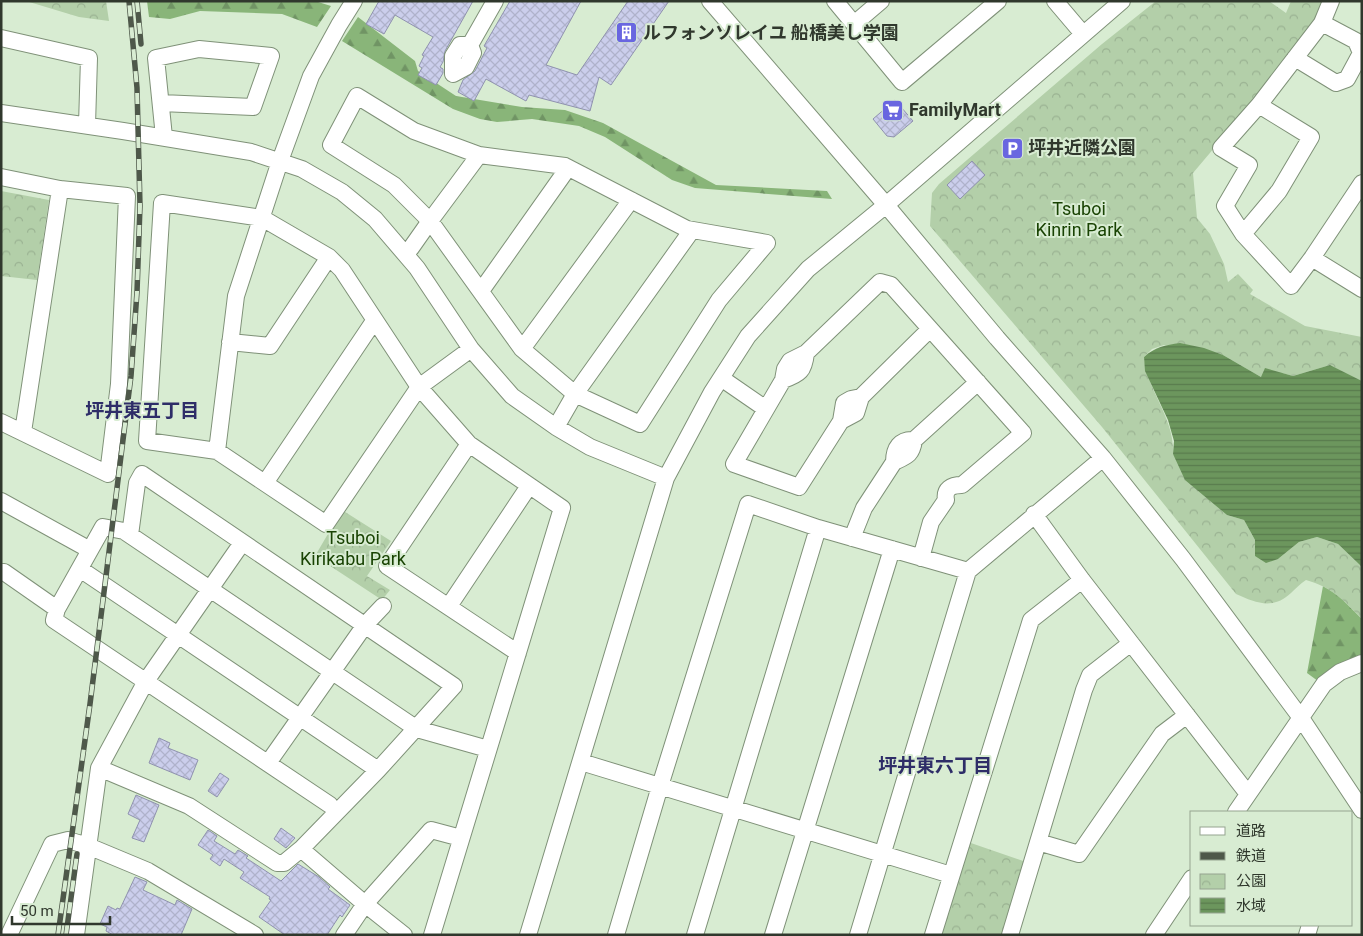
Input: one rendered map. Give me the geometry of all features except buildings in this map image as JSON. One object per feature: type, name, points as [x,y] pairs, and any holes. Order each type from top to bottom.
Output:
[{"type":"street","points":[[217,451],[236,296],[280,161],[311,76],[338,25],[354,1]]},
{"type":"street","points":[[470,45],[495,1]]},
{"type":"street","points":[[710,1],[886,205],[997,338],[1103,458],[1183,559],[1301,718],[1362,810]]},
{"type":"street","points":[[835,1],[902,82],[998,1]]},
{"type":"street","points":[[854,24],[880,1]]},
{"type":"street","points":[[1056,1],[1083,34]]},
{"type":"street","points":[[528,935],[666,478],[712,392],[748,336],[808,269],[886,205],[1122,1]]},
{"type":"street","points":[[1330,1],[1322,23],[1259,105],[1221,148],[1249,166],[1224,206],[1243,234],[1290,286],[1312,258],[1362,183]]},
{"type":"street","points":[[1295,58],[1336,83],[1347,79],[1361,52],[1356,41],[1322,23]]},
{"type":"street","points":[[1,38],[89,58],[87,125]]},
{"type":"street","points":[[161,103],[253,107],[271,56],[199,50],[156,58],[164,137]]},
{"type":"street","points":[[357,96],[414,131],[479,155],[568,168],[692,230],[768,243],[719,300],[640,424],[574,394],[522,349],[430,221],[394,185],[331,145],[357,96]]},
{"type":"street","points":[[1243,234],[1279,191],[1311,138],[1259,105]]},
{"type":"street","points":[[1,114],[87,125],[251,152],[302,169],[342,192],[376,219],[417,268],[470,349],[512,396],[556,427],[590,447],[666,478]]},
{"type":"street","points":[[405,253],[411,248],[479,155]]},
{"type":"street","points":[[481,291],[568,168]]},
{"type":"street","points":[[1,177],[60,189],[126,196],[119,384],[108,474],[1,422]]},
{"type":"street","points":[[23,432],[60,189]]},
{"type":"street","points":[[522,349],[631,200]]},
{"type":"street","points":[[432,935],[562,508],[469,444],[419,387],[342,270],[329,257],[262,218],[162,203],[147,441],[217,451],[326,524],[419,387],[470,349]]},
{"type":"street","points":[[556,427],[574,394],[692,230]]},
{"type":"street","points":[[230,342],[270,346],[329,257]]},
{"type":"street","points":[[1312,258],[1362,289]]},
{"type":"street","points":[[921,558],[931,522],[946,500],[954,500],[959,497],[962,492],[962,485],[1023,433],[930,328],[891,285],[880,282],[806,353],[802,370],[796,376],[783,380],[734,464],[799,488],[841,421],[856,413],[861,397],[930,328]]},
{"type":"street","points":[[265,482],[374,321]]},
{"type":"street","points":[[721,378],[766,409]]},
{"type":"street","points":[[852,538],[864,508],[894,462],[909,454],[913,449],[914,440],[978,382]]},
{"type":"street","points":[[469,444],[387,566],[518,653]]},
{"type":"street","points":[[858,935],[968,571],[1103,458]]},
{"type":"street","points":[[99,768],[189,806],[277,863],[284,863],[378,770],[454,686],[142,474],[137,483],[130,535]]},
{"type":"street","points":[[449,606],[529,486]]},
{"type":"street","points":[[1,501],[90,550]]},
{"type":"street","points":[[616,935],[660,786],[748,504],[818,528],[968,571]]},
{"type":"street","points":[[1034,514],[1082,580],[1248,794]]},
{"type":"street","points":[[330,805],[54,620],[57,609],[103,527],[124,531],[417,729],[488,750]]},
{"type":"street","points":[[695,935],[818,528]]},
{"type":"street","points":[[76,935],[99,768],[146,681],[242,542]]},
{"type":"street","points":[[773,935],[892,549]]},
{"type":"street","points":[[80,569],[378,770]]},
{"type":"street","points":[[4,572],[57,609]]},
{"type":"street","points":[[933,935],[1031,620],[1082,580]]},
{"type":"street","points":[[268,763],[365,625],[383,606]]},
{"type":"street","points":[[1010,935],[1090,675],[1131,643]]},
{"type":"street","points":[[1237,811],[1324,684],[1340,672],[1362,664]]},
{"type":"street","points":[[1038,842],[1079,854],[1162,734],[1187,715]]},
{"type":"street","points":[[581,762],[951,875]]},
{"type":"street","points":[[344,935],[365,904],[431,830],[461,838]]},
{"type":"street","points":[[9,935],[52,844],[68,840],[88,846],[148,871],[255,935]]},
{"type":"street","points":[[300,849],[404,935]]},
{"type":"street","points":[[1154,935],[1190,881]]},
{"type":"green space","points":[[26,1],[106,1],[109,21],[79,17]]},
{"type":"green space","points":[[147,1],[315,1],[331,6],[317,27],[282,14],[200,11],[170,19],[149,17]]},
{"type":"green space","name":"Tsuboi Kinrin Park","points":[[1156,1],[1269,1],[1286,13],[1291,1],[1327,1],[1319,24],[1193,173],[1197,218],[1210,234],[1224,264],[1228,282],[1238,274],[1253,290],[1250,294],[1305,326],[1362,337],[1362,381],[1330,365],[1293,376],[1282,373],[1261,377],[1223,355],[1164,345],[1152,349],[1144,357],[1150,381],[1170,428],[1173,454],[1227,515],[1244,520],[1255,540],[1255,556],[1278,559],[1299,542],[1317,537],[1338,544],[1362,567],[1362,619],[1330,591],[1306,580],[1278,602],[1257,602],[1236,594],[1102,427],[930,226],[932,193],[939,184],[1102,44]]},
{"type":"green space","points":[[358,17],[415,61],[418,71],[456,96],[522,107],[565,110],[603,123],[716,185],[827,191],[832,199],[695,188],[672,180],[605,137],[579,126],[532,119],[497,122],[480,119],[453,109],[342,41]]},
{"type":"green space","points":[[1,191],[49,200],[37,280],[1,276]]},
{"type":"green space","name":"Tsuboi Kirikabu Park","points":[[342,510],[391,541],[367,576],[390,590],[382,600],[315,556]]},
{"type":"green space","points":[[1323,586],[1338,595],[1362,619],[1362,661],[1322,684],[1307,673]]},
{"type":"green space","points":[[968,842],[1026,862],[1005,935],[948,935],[941,933]]},
{"type":"water","points":[[1180,343],[1204,348],[1223,355],[1261,377],[1265,368],[1293,376],[1330,365],[1362,381],[1362,567],[1338,544],[1317,537],[1299,542],[1278,559],[1266,563],[1255,556],[1255,540],[1244,520],[1227,515],[1185,480],[1173,454],[1174,441],[1168,420],[1145,371],[1144,357],[1160,347]]},
{"type":"railway","points":[[58,935],[90,704],[131,376],[137,292],[140,206],[137,88],[129,1]]},
{"type":"railway","points":[[137,1],[141,44]]},
{"type":"railway","points":[[66,935],[77,854]]},
{"type":"place","name":"ルフォンソレイユ 船橋美し学園","points":[[627,33]]},
{"type":"place","name":"FamilyMart","points":[[893,110]]},
{"type":"place","name":"坪井近隣公園","points":[[1012,148]]},
{"type":"district","name":"坪井東五丁目","points":[[142,410]]},
{"type":"district","name":"坪井東六丁目","points":[[935,765]]}]
